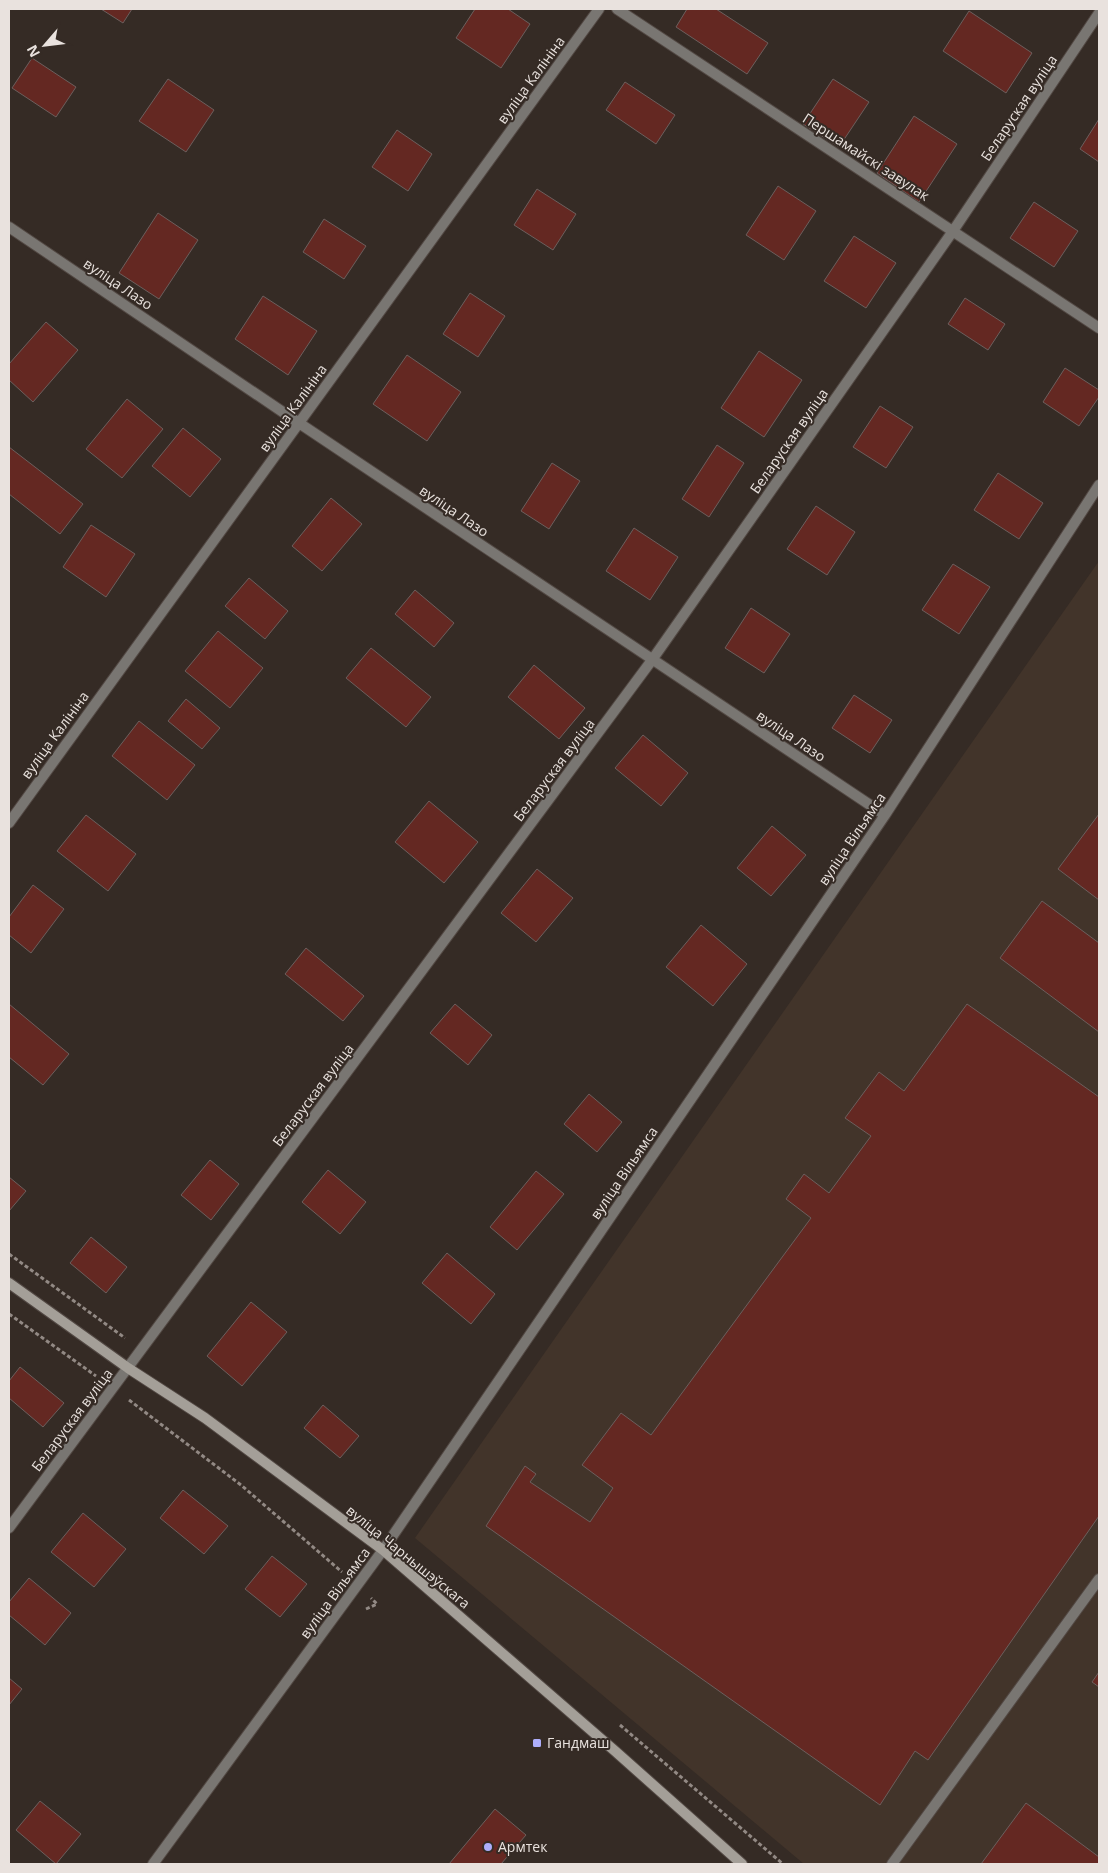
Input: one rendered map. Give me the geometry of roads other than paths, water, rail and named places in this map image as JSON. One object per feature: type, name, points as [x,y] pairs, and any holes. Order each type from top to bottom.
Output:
[{"type":"main road","name":"вуліца Чарнышэўскага","points":[[9,1283],[128,1368],[205,1418],[383,1550],[628,1762],[742,1864]]},
{"type":"street","name":"вуліца Калініна","points":[[9,822],[599,9]]},
{"type":"street","name":"Першамайскі завулак","points":[[617,9],[1099,328]]},
{"type":"street","name":"Беларуская вуліца","points":[[9,1528],[652,660],[953,231],[1099,13]]},
{"type":"street","name":"вуліца Лазо","points":[[9,227],[885,815]]},
{"type":"street","name":"вуліца Вільямса","points":[[154,1864],[383,1550],[885,815],[1099,485]]},
{"type":"street","points":[[892,1864],[1099,1578]]},
{"type":"place","name":"Гандмаш","points":[[537,1743]]},
{"type":"place","name":"Армтек","points":[[488,1847]]}]
